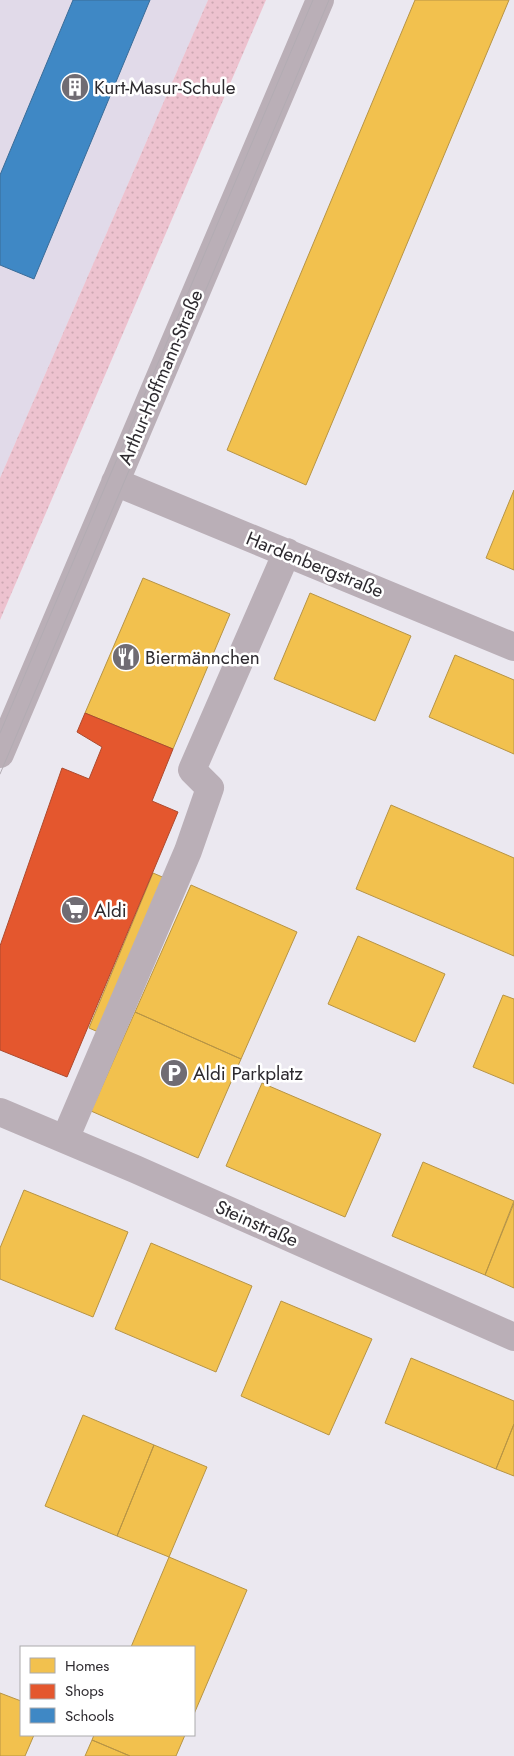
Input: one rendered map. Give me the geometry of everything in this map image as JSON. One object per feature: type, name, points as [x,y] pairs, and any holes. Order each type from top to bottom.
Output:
[{"type":"street","name":"Arthur-Hoffmann-Straße","points":[[0,754],[320,0]]},
{"type":"street","name":"Hardenbergstraße","points":[[115,482],[514,647]]},
{"type":"street","points":[[65,1139],[188,851],[210,788],[192,770],[287,552]]},
{"type":"street","name":"Steinstraße","points":[[0,1112],[514,1337]]},
{"type":"shaded area","points":[[0,0],[208,0],[0,478]]},
{"type":"shaded area","points":[[208,0],[266,0],[0,620],[0,478]]},
{"type":"building: Homes","points":[[415,0],[509,0],[306,485],[227,450]]},
{"type":"building: Homes","points":[[514,490],[514,570],[486,558]]},
{"type":"building: Homes","points":[[143,578],[230,614],[173,749],[85,713]]},
{"type":"building: Homes","points":[[310,593],[411,636],[375,721],[274,679]]},
{"type":"building: Homes","points":[[455,655],[514,680],[514,754],[429,717]]},
{"type":"building: Homes","points":[[391,805],[514,858],[514,956],[356,889]]},
{"type":"building: Homes","points":[[153,873],[167,879],[103,1034],[89,1028]]},
{"type":"building: Homes","points":[[191,885],[297,932],[241,1059],[135,1012]]},
{"type":"building: Homes","points":[[358,936],[445,974],[415,1042],[328,1004]]},
{"type":"building: Homes","points":[[503,995],[514,999],[514,1084],[473,1067]]},
{"type":"building: Homes","points":[[135,1012],[241,1059],[198,1158],[91,1111]]},
{"type":"building: Homes","points":[[262,1083],[381,1134],[345,1217],[226,1166]]},
{"type":"building: Homes","points":[[423,1162],[514,1201],[485,1275],[392,1236]]},
{"type":"building: Homes","points":[[24,1190],[128,1232],[93,1317],[0,1279],[0,1248]]},
{"type":"building: Homes","points":[[514,1203],[514,1288],[485,1275]]},
{"type":"building: Homes","points":[[151,1243],[252,1286],[216,1372],[115,1329]]},
{"type":"building: Homes","points":[[281,1301],[372,1339],[329,1435],[241,1396]]},
{"type":"building: Homes","points":[[411,1358],[514,1401],[514,1424],[496,1469],[385,1423]]},
{"type":"building: Homes","points":[[83,1415],[154,1445],[117,1536],[45,1506]]},
{"type":"building: Homes","points":[[514,1424],[514,1476],[496,1469]]},
{"type":"building: Homes","points":[[154,1445],[207,1467],[169,1557],[117,1536]]},
{"type":"building: Homes","points":[[169,1557],[247,1590],[195,1712],[195,1646],[131,1646]]},
{"type":"building: Homes","points":[[0,1693],[20,1701],[20,1736],[34,1736],[25,1756],[0,1756]]},
{"type":"building: Homes","points":[[94,1736],[185,1736],[176,1756],[130,1756],[92,1740]]},
{"type":"building: Homes","points":[[92,1740],[130,1756],[85,1756]]},
{"type":"building: Shops","name":"Aldi","points":[[85,713],[173,749],[152,801],[178,812],[67,1077],[0,1050],[0,946],[62,768],[89,779],[102,747],[77,732]]},
{"type":"building: Schools","name":"Kurt-Masur-Schule","points":[[73,0],[150,0],[34,279],[0,265],[0,175]]},
{"type":"tram line","points":[[0,733],[313,0]]},
{"type":"tram line","points":[[0,774],[329,0]]},
{"type":"place","name":"Kurt-Masur-Schule","points":[[75,87]]},
{"type":"place","name":"Biermännchen","points":[[126,657]]},
{"type":"place","name":"Aldi","points":[[75,910]]},
{"type":"place","name":"Aldi Parkplatz","points":[[174,1073]]}]
